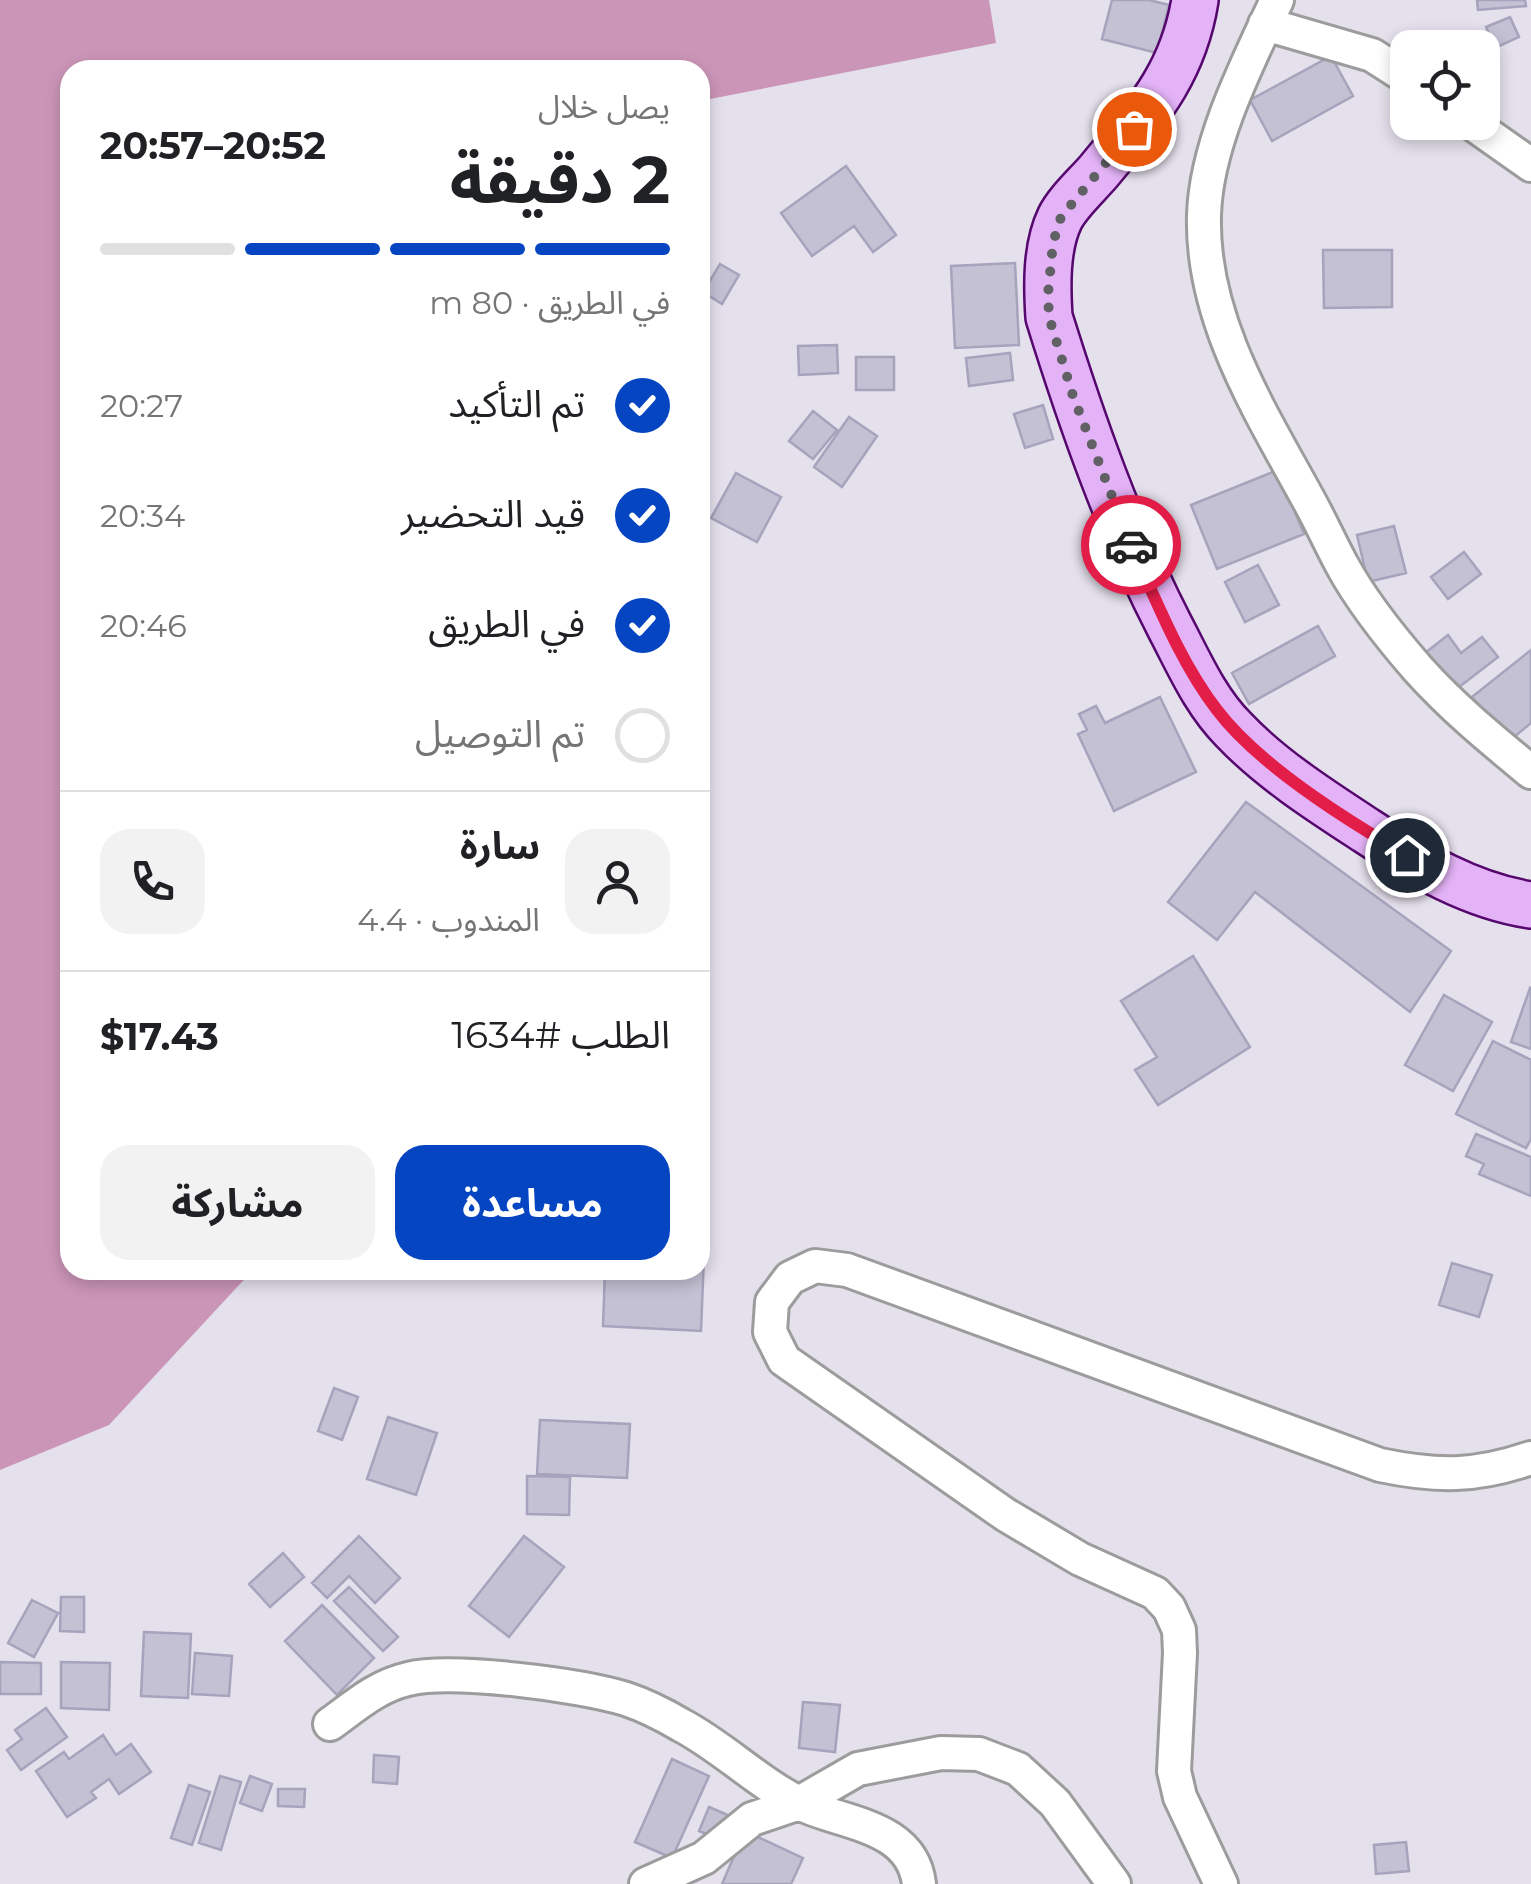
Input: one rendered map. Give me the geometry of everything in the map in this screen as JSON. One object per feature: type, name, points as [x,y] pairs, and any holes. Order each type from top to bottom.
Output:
[{"type":"main road","points":[[1195,0],[1176,66],[1158,100],[1061,217],[1053,243],[1049,317],[1102,474],[1157,602],[1201,687],[1233,730],[1257,752],[1382,841],[1483,895],[1531,905]]},
{"type":"street","points":[[1390,66],[1271,12],[1214,151],[1204,216],[1206,252],[1232,349],[1264,424],[1344,568],[1376,617],[1417,668],[1461,715],[1531,772]]},
{"type":"street","points":[[1496,140],[1531,165]]},
{"type":"street","points":[[1221,1884],[1180,1797],[1174,1771],[1180,1652],[1178,1630],[1168,1608],[1155,1593],[1080,1558],[1006,1515],[784,1360],[770,1332],[772,1302],[790,1278],[815,1266],[847,1270],[1380,1465],[1422,1474],[1460,1475],[1494,1470],[1531,1458]]},
{"type":"street","points":[[330,1724],[378,1689],[410,1678],[453,1675],[575,1688],[626,1699],[683,1726],[799,1803],[878,1829],[900,1846],[918,1874],[919,1884]]},
{"type":"street","points":[[646,1884],[704,1858],[752,1819],[799,1803],[858,1769],[941,1754],[980,1754],[1018,1769],[1055,1803],[1114,1884]]},
{"type":"shaded area","points":[[0,0],[989,0],[996,43],[710,99],[710,60],[60,60],[60,1280],[244,1280],[109,1425],[0,1470]]},
{"type":"building","points":[[1112,0],[1149,0],[1169,5],[1157,53],[1102,39]]},
{"type":"building","points":[[1477,0],[1525,0],[1526,6],[1478,10]]},
{"type":"building","points":[[1510,17],[1519,37],[1500,46],[1500,30],[1486,27]]},
{"type":"building","points":[[1331,56],[1353,96],[1272,141],[1250,100]]},
{"type":"building","points":[[846,166],[896,235],[873,252],[854,226],[812,256],[781,213]]},
{"type":"building","points":[[1323,250],[1392,250],[1392,307],[1324,308]]},
{"type":"building","points":[[1015,263],[1019,345],[955,348],[951,266]]},
{"type":"building","points":[[720,264],[739,275],[722,304],[710,296],[710,280]]},
{"type":"building","points":[[837,345],[838,373],[799,375],[798,346]]},
{"type":"building","points":[[1010,353],[1013,380],[969,386],[966,358]]},
{"type":"building","points":[[856,357],[894,357],[894,390],[856,390]]},
{"type":"building","points":[[1043,405],[1053,439],[1025,448],[1014,414]]},
{"type":"building","points":[[813,411],[837,430],[813,459],[789,441]]},
{"type":"building","points":[[849,417],[877,436],[842,487],[814,467]]},
{"type":"building","points":[[1278,470],[1304,534],[1217,569],[1191,505]]},
{"type":"building","points":[[736,473],[781,497],[757,542],[711,518]]},
{"type":"building","points":[[1394,526],[1406,573],[1368,582],[1357,535]]},
{"type":"building","points":[[1464,552],[1481,574],[1448,599],[1431,577]]},
{"type":"building","points":[[1258,565],[1279,605],[1245,622],[1225,582]]},
{"type":"building","points":[[1318,626],[1335,656],[1249,704],[1232,673]]},
{"type":"building","points":[[1448,635],[1461,653],[1482,637],[1498,657],[1454,691],[1425,653]]},
{"type":"building","points":[[1531,650],[1531,723],[1508,742],[1472,697]]},
{"type":"building","points":[[1160,697],[1196,772],[1114,811],[1078,734],[1087,730],[1079,714],[1096,706],[1105,723]]},
{"type":"building","points":[[1246,802],[1451,951],[1410,1012],[1255,892],[1217,940],[1168,902]]},
{"type":"building","points":[[1193,956],[1250,1047],[1158,1105],[1135,1070],[1157,1057],[1121,1001]]},
{"type":"building","points":[[1531,989],[1531,1049],[1511,1042]]},
{"type":"building","points":[[1444,995],[1492,1022],[1453,1091],[1405,1065]]},
{"type":"building","points":[[1493,1041],[1531,1060],[1531,1139],[1526,1148],[1456,1114]]},
{"type":"building","points":[[1476,1134],[1531,1157],[1531,1196],[1479,1174],[1484,1164],[1466,1156]]},
{"type":"building","points":[[1452,1263],[1492,1275],[1479,1317],[1439,1305]]},
{"type":"building","points":[[605,1280],[703,1280],[701,1331],[603,1326]]},
{"type":"building","points":[[334,1388],[358,1397],[342,1440],[318,1431]]},
{"type":"building","points":[[388,1417],[437,1433],[416,1495],[367,1479]]},
{"type":"building","points":[[540,1420],[630,1424],[627,1478],[537,1474]]},
{"type":"building","points":[[527,1476],[570,1477],[569,1515],[527,1514]]},
{"type":"building","points":[[359,1536],[400,1578],[375,1603],[349,1576],[327,1598],[312,1583]]},
{"type":"building","points":[[524,1536],[564,1567],[509,1637],[469,1606]]},
{"type":"building","points":[[283,1553],[304,1577],[270,1607],[249,1584]]},
{"type":"building","points":[[349,1587],[398,1637],[383,1651],[334,1601]]},
{"type":"building","points":[[61,1597],[84,1597],[84,1632],[60,1631]]},
{"type":"building","points":[[32,1600],[58,1613],[34,1657],[8,1643]]},
{"type":"building","points":[[322,1605],[374,1658],[337,1695],[285,1641]]},
{"type":"building","points":[[144,1632],[191,1634],[188,1698],[141,1696]]},
{"type":"building","points":[[195,1653],[232,1656],[229,1696],[192,1694]]},
{"type":"building","points":[[0,1662],[41,1663],[41,1694],[0,1694]]},
{"type":"building","points":[[61,1662],[110,1663],[109,1710],[61,1708]]},
{"type":"building","points":[[803,1702],[840,1705],[835,1752],[799,1748]]},
{"type":"building","points":[[46,1708],[67,1737],[21,1770],[7,1750],[22,1739],[15,1730]]},
{"type":"building","points":[[103,1735],[116,1755],[131,1744],[151,1772],[119,1794],[109,1779],[91,1792],[96,1798],[67,1817],[36,1771],[64,1752],[69,1759]]},
{"type":"building","points":[[374,1755],[399,1757],[397,1784],[373,1782]]},
{"type":"building","points":[[672,1759],[709,1776],[672,1858],[635,1842]]},
{"type":"building","points":[[220,1776],[241,1782],[221,1850],[199,1843]]},
{"type":"building","points":[[250,1776],[272,1784],[262,1811],[240,1803]]},
{"type":"building","points":[[189,1785],[210,1792],[192,1845],[171,1838]]},
{"type":"building","points":[[278,1789],[305,1789],[304,1807],[278,1806]]},
{"type":"building","points":[[709,1807],[730,1816],[721,1840],[699,1831]]},
{"type":"building","points":[[745,1831],[803,1858],[791,1884],[722,1884]]},
{"type":"building","points":[[1406,1842],[1409,1871],[1376,1874],[1374,1845]]},
{"type":"way so far","points":[[1131,545],[1073,396],[1049,317],[1048,294],[1053,243],[1061,217],[1134,129]]},
{"type":"route","points":[[1131,545],[1201,687],[1233,730],[1332,808],[1407,855]]}]
